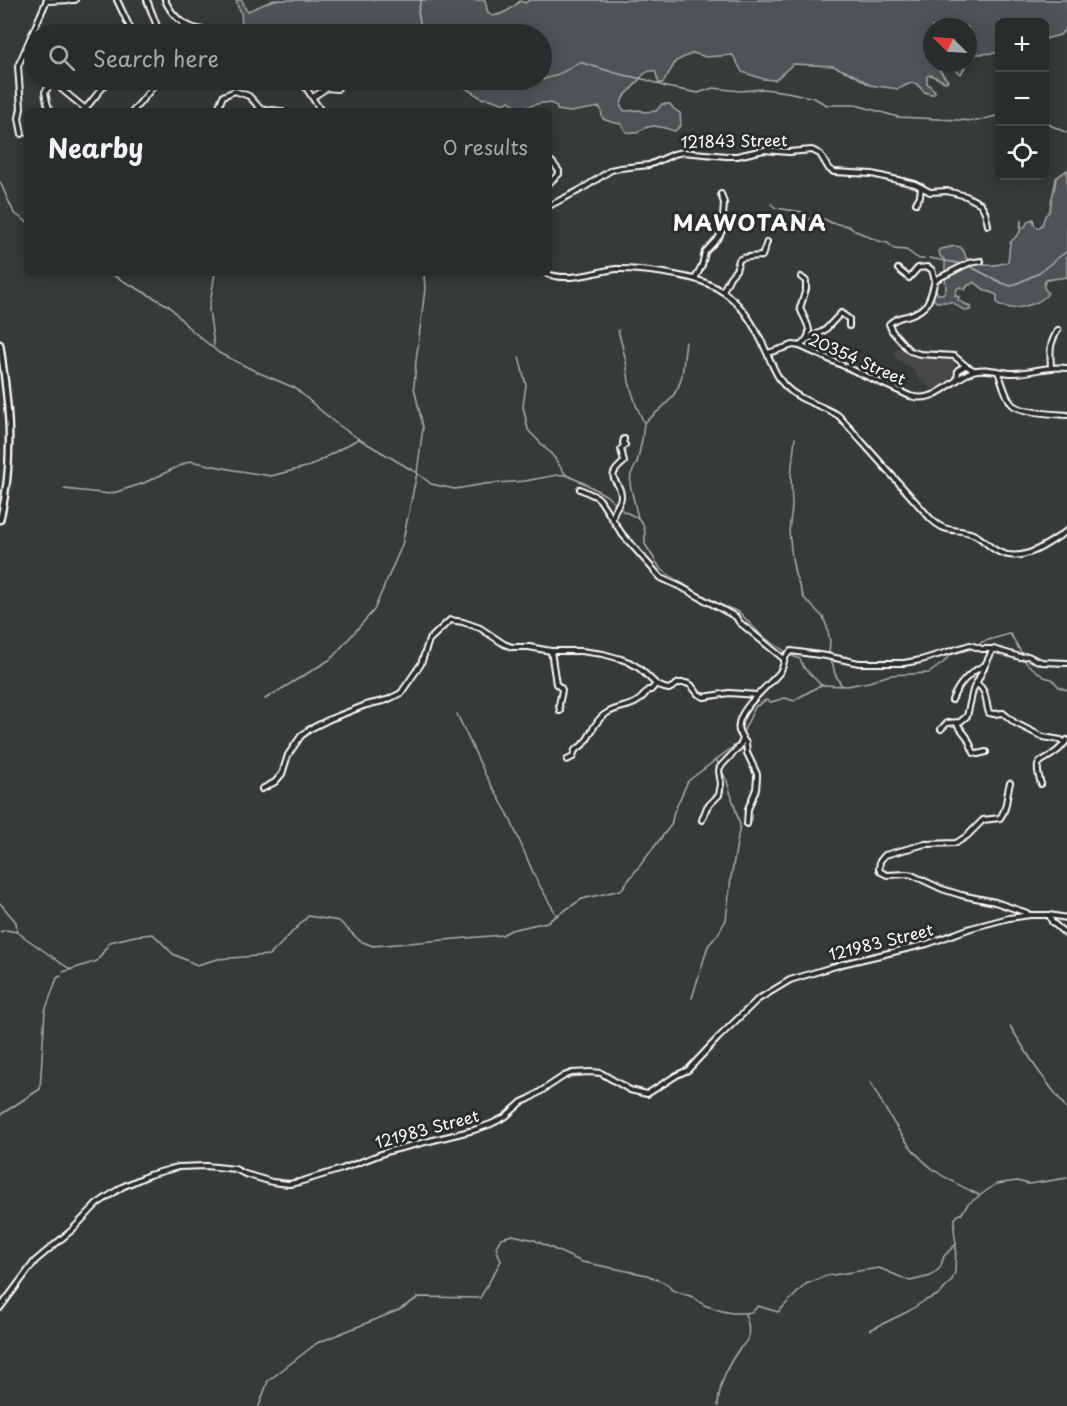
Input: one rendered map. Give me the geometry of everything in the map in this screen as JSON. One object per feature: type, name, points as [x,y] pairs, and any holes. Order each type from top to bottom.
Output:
[{"type":"main road","points":[[0,344],[10,431],[8,477],[0,520]]},
{"type":"street","points":[[37,24],[47,1],[75,0]]},
{"type":"street","points":[[117,0],[128,24]]},
{"type":"street","points":[[147,0],[156,24]]},
{"type":"street","points":[[165,0],[171,11],[184,24]]},
{"type":"street","points":[[21,134],[18,66],[24,53]]},
{"type":"street","points":[[46,90],[50,108]]},
{"type":"street","points":[[62,90],[85,108]]},
{"type":"street","points":[[88,108],[102,90]]},
{"type":"street","points":[[136,108],[151,90]]},
{"type":"street","points":[[218,108],[223,96],[235,90],[249,96],[260,108]]},
{"type":"street","points":[[307,90],[319,108]]},
{"type":"street","points":[[313,98],[324,90]]},
{"type":"street","name":"121843 Street","points":[[552,204],[611,170],[649,165],[674,154],[686,152],[737,156],[762,151],[812,150],[820,154],[833,172],[872,174],[921,186]]},
{"type":"street","points":[[552,162],[559,174],[552,180]]},
{"type":"street","points":[[916,203],[921,186]]},
{"type":"street","points":[[921,186],[930,192],[954,192],[978,202],[985,212],[988,225]]},
{"type":"street","points":[[695,279],[705,252],[722,231],[724,203],[721,194]]},
{"type":"street","points":[[723,291],[737,268],[739,260],[744,257],[762,256],[767,242]]},
{"type":"street","points":[[935,280],[969,263],[981,261]]},
{"type":"street","points":[[898,269],[909,278],[918,268],[928,267],[932,270],[935,280],[931,298],[924,306],[916,312],[889,322],[892,332],[910,351],[920,354],[954,356],[975,370],[1022,373],[1066,368]]},
{"type":"street","points":[[552,276],[564,277],[631,269],[695,279],[710,284],[738,303],[749,317],[778,377],[787,388],[804,400],[840,416],[930,518],[941,527],[951,531],[971,533],[997,551],[1015,556],[1032,552],[1067,531]]},
{"type":"street","points":[[801,277],[806,281],[807,286],[800,308],[809,329],[806,341]]},
{"type":"street","points":[[800,346],[825,330],[841,313],[849,319],[849,326]]},
{"type":"street","points":[[1051,368],[1050,345],[1058,330]]},
{"type":"street","name":"20354 Street","points":[[768,353],[793,345],[800,346],[916,398],[937,394],[975,370]]},
{"type":"street","points":[[957,380],[958,370],[966,366]]},
{"type":"street","points":[[998,371],[1014,406],[1036,412],[1067,415]]},
{"type":"street","points":[[613,520],[613,513],[621,498],[620,489],[613,475],[614,471],[624,462],[621,449],[625,446],[624,439]]},
{"type":"street","points":[[580,489],[597,497],[627,541],[661,578],[736,617],[739,622],[787,655],[802,652],[860,663],[910,663],[970,645],[1020,657],[1028,656],[1042,662],[1067,663]]},
{"type":"street","points":[[262,789],[275,782],[282,774],[288,755],[301,736],[310,729],[345,713],[387,700],[401,693],[421,664],[429,640],[450,620],[480,628],[508,646],[551,651],[581,651],[621,659],[639,668],[656,684],[669,689],[679,684],[689,684],[698,694],[706,698],[729,693],[757,695]]},
{"type":"street","points":[[940,729],[947,723],[960,722],[967,716],[976,683],[993,649]]},
{"type":"street","points":[[551,651],[556,684],[562,690],[560,711]]},
{"type":"street","points":[[702,820],[707,807],[719,795],[720,767],[740,746],[739,727],[743,713],[781,670],[787,655]]},
{"type":"street","points":[[952,700],[963,681],[984,665]]},
{"type":"street","points":[[976,683],[986,695],[990,713],[1003,713],[1015,723],[1043,738],[1066,742],[1039,763],[1037,768],[1041,784]]},
{"type":"street","points":[[567,760],[574,756],[575,750],[584,744],[595,724],[604,715],[638,702],[656,684]]},
{"type":"street","points":[[956,723],[967,737],[974,753],[986,752]]},
{"type":"street","points":[[741,736],[746,743],[747,753],[757,774],[756,789],[748,809],[747,824]]},
{"type":"street","points":[[1010,783],[1006,809],[1000,818],[982,819],[967,836],[955,844],[925,844],[885,855],[880,861],[879,869],[887,876],[912,875],[942,889],[995,902],[1030,915]]},
{"type":"street","name":"121983 Street","points":[[0,1308],[35,1261],[72,1230],[97,1204],[113,1192],[149,1175],[178,1167],[206,1166],[235,1169],[255,1177],[281,1183],[299,1182],[389,1151],[491,1124],[502,1119],[522,1102],[572,1073],[601,1073],[630,1090],[647,1094],[688,1070],[757,1000],[790,980],[832,967],[927,944],[971,928],[1009,918],[1030,915],[1067,918]]},
{"type":"street","points":[[1049,915],[1052,922],[1067,935]]},
{"type":"shaded area","points":[[236,0],[242,0],[248,11],[274,0],[485,0],[488,13],[493,16],[507,11],[520,1],[525,3],[530,0],[1067,0],[1067,27],[1060,35],[1049,38],[1049,18],[995,18],[995,53],[977,54],[977,18],[923,18],[923,72],[941,72],[948,81],[945,82],[931,75],[927,76],[927,83],[935,91],[934,94],[924,92],[917,84],[911,83],[898,89],[870,85],[833,66],[793,64],[775,80],[763,79],[742,72],[733,55],[706,57],[693,53],[676,61],[663,83],[659,83],[655,71],[645,73],[621,103],[625,111],[644,112],[656,111],[662,104],[670,104],[680,113],[681,125],[675,131],[651,126],[637,133],[626,132],[621,124],[603,119],[600,107],[570,112],[557,110],[552,104],[543,103],[520,108],[509,101],[505,104],[487,98],[483,99],[468,90],[552,90],[552,24],[242,24],[241,12]]},
{"type":"shaded area","points":[[1067,170],[1067,277],[1046,280],[1044,288],[1048,293],[1046,296],[1034,304],[1020,307],[1000,306],[997,302],[997,295],[974,282],[965,290],[960,287],[957,289],[955,295],[959,297],[958,300],[971,307],[970,310],[965,311],[952,302],[936,302],[933,298],[934,288],[938,294],[943,294],[946,289],[945,260],[940,256],[939,250],[952,246],[960,247],[966,258],[981,265],[1008,262],[1010,243],[1020,232],[1021,220],[1022,228],[1033,219],[1038,228],[1042,225],[1050,210],[1056,178]]},
{"type":"shaded area","points":[[896,348],[919,356],[954,359],[953,380],[938,392],[922,382],[912,370],[893,355]]},
{"type":"waterway","points":[[420,24],[418,11],[421,0]]},
{"type":"waterway","points":[[552,76],[579,62],[666,87],[698,93],[713,88],[740,91],[763,89],[814,98],[827,105],[856,105],[898,117],[976,121],[995,116]]},
{"type":"waterway","points":[[1049,124],[1067,133]]},
{"type":"waterway","points":[[0,182],[14,213],[24,220]]},
{"type":"waterway","points":[[771,204],[776,208],[803,212],[803,216],[807,219],[824,219],[848,226],[878,241],[888,243],[894,249],[906,250],[919,259],[924,259]]},
{"type":"waterway","points":[[969,266],[1011,286],[1037,274],[1067,251]]},
{"type":"waterway","points":[[929,258],[963,264]]},
{"type":"waterway","points":[[114,276],[169,306],[188,327],[219,353],[295,388],[334,422],[431,484],[455,489],[566,475],[607,496],[623,511],[638,518],[643,524],[645,544],[660,568],[693,590],[739,612],[761,635],[790,655],[800,659],[804,668],[821,685]]},
{"type":"waterway","points":[[214,276],[209,309],[214,346]]},
{"type":"waterway","points":[[265,699],[331,659],[374,610],[402,545],[417,473],[423,427],[414,387],[425,289],[424,276]]},
{"type":"waterway","points":[[618,330],[629,382],[644,423],[637,463],[631,474],[630,484],[638,518]]},
{"type":"waterway","points":[[645,422],[668,402],[677,390],[682,375],[686,342]]},
{"type":"waterway","points":[[519,357],[526,385],[523,406],[528,430],[553,456],[566,475]]},
{"type":"waterway","points":[[795,438],[789,531],[792,558],[804,598],[823,617],[827,627],[830,641],[829,653]]},
{"type":"waterway","points":[[64,489],[110,494],[144,483],[190,461],[271,476],[310,466],[358,439]]},
{"type":"waterway","points":[[63,972],[97,961],[110,942],[153,934],[173,954],[197,965],[218,959],[270,955],[308,916],[339,921],[360,941],[373,946],[502,935],[511,930],[547,922],[582,899],[621,890],[671,825],[674,812],[688,781],[738,743],[755,707],[766,700],[771,702],[785,698],[794,701],[821,685],[847,686],[890,675],[929,673],[950,655],[1009,634],[1022,654]]},
{"type":"waterway","points":[[1024,658],[1026,663],[1044,677],[1052,679],[1059,687],[1067,690]]},
{"type":"waterway","points":[[829,659],[842,686]]},
{"type":"waterway","points":[[457,714],[485,774],[508,814],[535,877],[557,916]]},
{"type":"waterway","points":[[716,759],[719,765]]},
{"type":"waterway","points":[[692,998],[708,946],[726,920],[740,825],[727,781],[721,769]]},
{"type":"waterway","points":[[0,903],[16,922],[17,932]]},
{"type":"waterway","points":[[0,932],[6,930],[17,932],[71,970]]},
{"type":"waterway","points":[[0,1115],[40,1089],[45,1011],[57,978],[61,976]]},
{"type":"waterway","points":[[1010,1026],[1037,1069],[1067,1109]]},
{"type":"waterway","points":[[870,1082],[891,1119],[916,1154],[942,1175],[979,1195]]},
{"type":"waterway","points":[[259,1406],[268,1381],[317,1343],[399,1310],[419,1297],[480,1298],[501,1261],[496,1247],[501,1238],[513,1235],[534,1240],[582,1262],[647,1275],[667,1284],[672,1290],[722,1311],[745,1313],[752,1312],[758,1306],[778,1312],[806,1284],[826,1276],[879,1268],[910,1281],[931,1276],[940,1268],[944,1256],[956,1244],[955,1219],[968,1204],[996,1184],[1017,1181],[1029,1184],[1067,1178]]},
{"type":"waterway","points":[[870,1330],[940,1294],[952,1280],[955,1272],[956,1244]]},
{"type":"waterway","points":[[718,1406],[726,1371],[748,1337],[745,1314]]},
{"type":"district","name":"MAWOTANA","points":[[750,223]]}]
